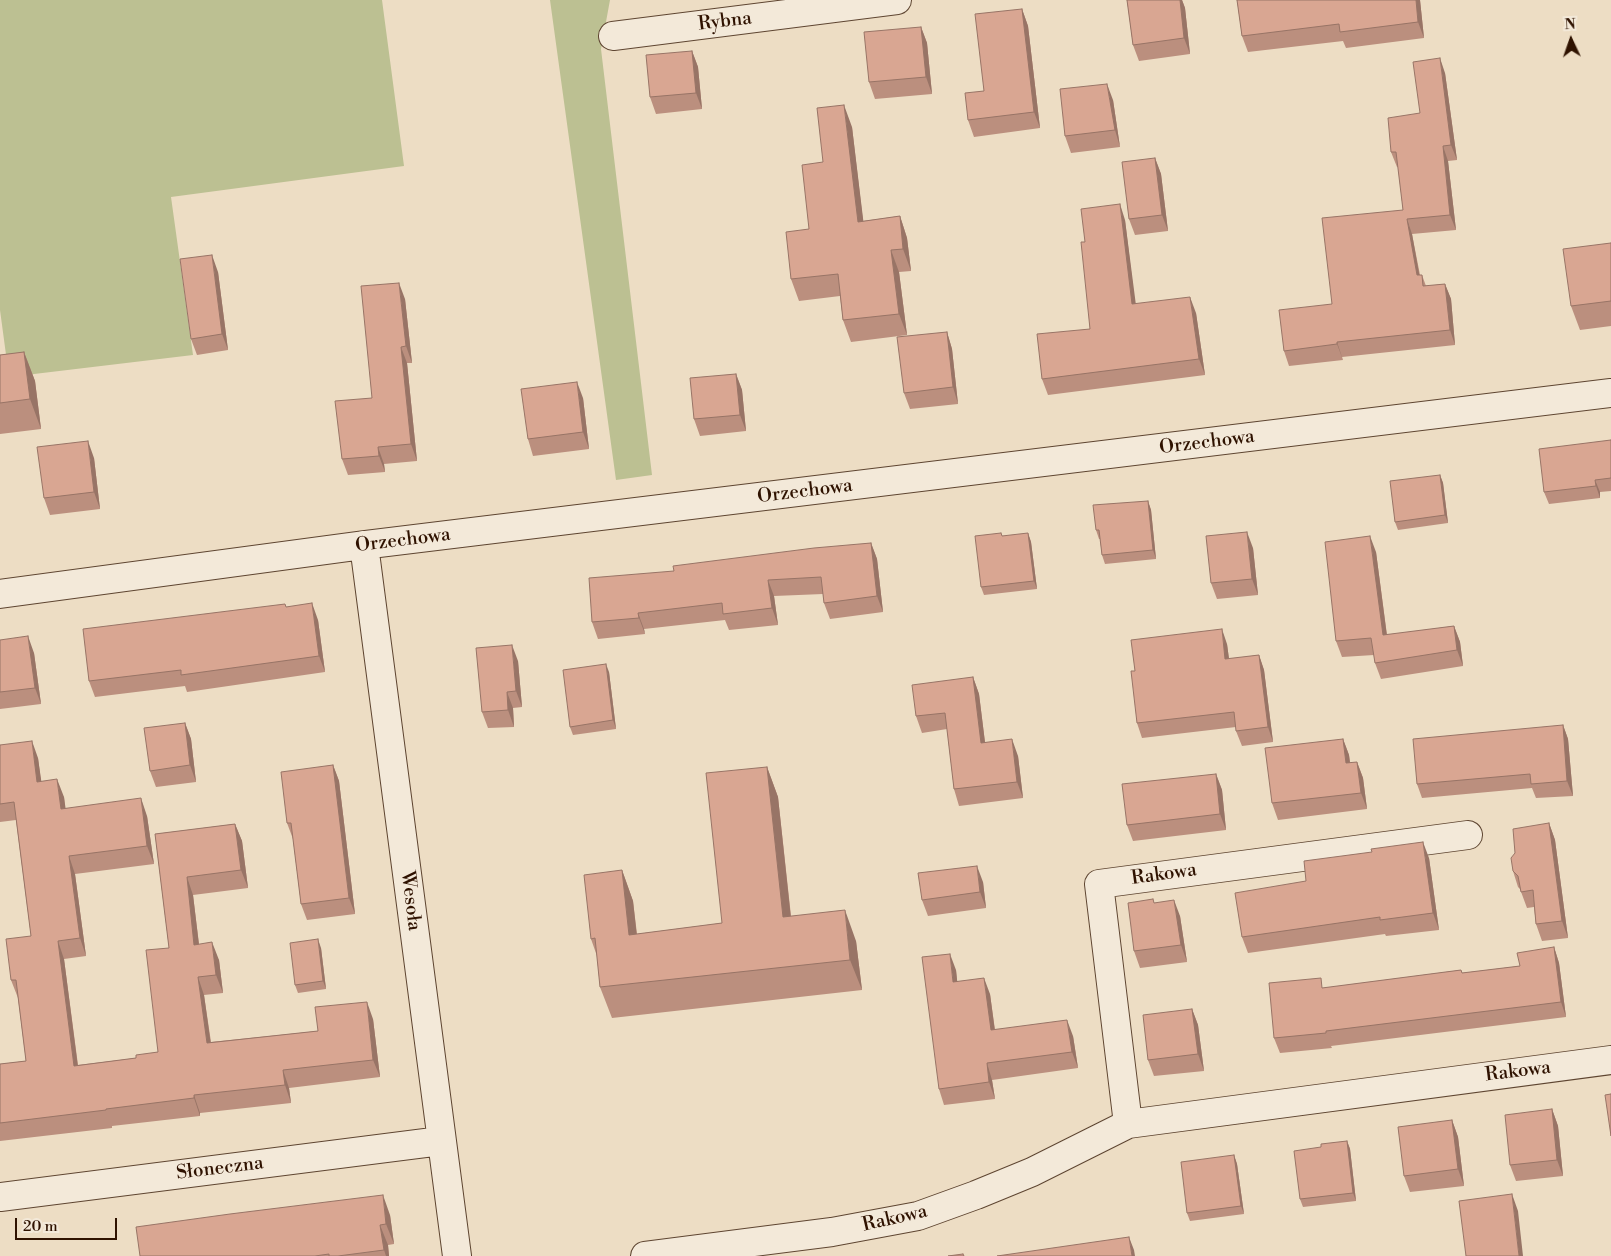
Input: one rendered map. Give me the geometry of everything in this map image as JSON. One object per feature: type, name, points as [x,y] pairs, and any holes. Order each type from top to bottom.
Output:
[{"type":"street","name":"Rybna","points":[[613,36],[898,0]]},
{"type":"street","name":"Orzechowa","points":[[0,594],[364,545],[1611,394]]},
{"type":"street","name":"Wesoła","points":[[364,545],[457,1256]]},
{"type":"street","name":"Rakowa","points":[[1128,1124],[1099,884],[1468,835]]},
{"type":"street","name":"Rakowa","points":[[645,1256],[832,1232],[918,1216],[1032,1172],[1128,1124],[1611,1060]]},
{"type":"street","name":"Słoneczna","points":[[0,1197],[441,1141]]},
{"type":"green space","points":[[0,0],[382,0],[404,166],[171,197],[193,355],[9,377],[0,310]]},
{"type":"green space","points":[[550,0],[610,0],[601,49],[652,475],[616,480]]},
{"type":"building","points":[[1127,0],[1180,0],[1184,38],[1133,45]]},
{"type":"building","points":[[1237,0],[1416,0],[1418,22],[1340,32],[1339,24],[1242,36]]},
{"type":"building","points":[[1022,9],[1034,112],[968,120],[965,93],[984,91],[975,14]]},
{"type":"building","points":[[921,27],[926,77],[869,82],[864,32]]},
{"type":"building","points":[[692,51],[696,93],[650,97],[646,55]]},
{"type":"building","points":[[1440,58],[1451,145],[1443,146],[1450,215],[1407,219],[1417,275],[1422,275],[1423,286],[1445,284],[1450,330],[1337,342],[1337,344],[1284,351],[1279,310],[1332,304],[1322,218],[1403,210],[1396,152],[1391,152],[1388,118],[1420,113],[1413,62]]},
{"type":"building","points":[[1107,84],[1115,130],[1065,136],[1060,89]]},
{"type":"building","points":[[844,105],[858,222],[900,216],[903,249],[891,250],[899,314],[843,320],[838,274],[791,279],[786,232],[809,229],[802,165],[823,162],[817,108]]},
{"type":"building","points":[[1155,158],[1162,215],[1129,219],[1122,162]]},
{"type":"building","points":[[1120,204],[1132,304],[1190,297],[1199,359],[1042,379],[1037,334],[1090,329],[1081,242],[1085,242],[1081,209]]},
{"type":"building","points":[[1611,243],[1611,301],[1571,306],[1563,249]]},
{"type":"building","points":[[212,255],[222,334],[191,339],[180,259]]},
{"type":"building","points":[[399,283],[406,346],[401,347],[411,444],[378,447],[379,456],[342,459],[335,401],[372,398],[361,286]]},
{"type":"building","points":[[947,332],[953,387],[904,393],[897,337]]},
{"type":"building","points":[[24,352],[30,399],[0,403],[0,355]]},
{"type":"building","points":[[736,374],[740,415],[694,419],[690,378]]},
{"type":"building","points":[[577,382],[583,432],[528,439],[521,389]]},
{"type":"building","points":[[1611,440],[1611,478],[1595,480],[1596,486],[1544,492],[1539,449]]},
{"type":"building","points":[[88,441],[94,492],[44,498],[37,447]]},
{"type":"building","points":[[1440,475],[1445,515],[1395,522],[1390,481]]},
{"type":"building","points":[[1148,501],[1153,550],[1102,555],[1093,505]]},
{"type":"building","points":[[1247,532],[1252,579],[1211,583],[1206,536]]},
{"type":"building","points":[[1001,533],[1002,536],[1028,533],[1034,581],[981,587],[975,536]]},
{"type":"building","points":[[1370,536],[1383,635],[1454,626],[1457,650],[1375,663],[1371,638],[1336,641],[1325,542]]},
{"type":"building","points":[[871,543],[877,596],[824,603],[821,577],[768,580],[772,608],[723,614],[722,603],[638,613],[639,618],[592,622],[589,578],[674,571],[673,566],[814,548]]},
{"type":"building","points":[[312,603],[319,656],[181,675],[181,670],[89,681],[83,629],[285,604],[286,607]]},
{"type":"building","points":[[1222,629],[1225,659],[1259,655],[1268,727],[1236,731],[1234,712],[1137,723],[1131,671],[1135,671],[1131,640]]},
{"type":"building","points":[[28,636],[35,688],[0,692],[0,640]]},
{"type":"building","points":[[512,645],[516,691],[507,692],[508,710],[482,712],[476,648]]},
{"type":"building","points":[[606,664],[613,720],[570,727],[563,670]]},
{"type":"building","points":[[973,677],[981,743],[1012,739],[1017,782],[954,789],[945,713],[916,716],[912,685]]},
{"type":"building","points":[[185,723],[190,765],[150,771],[144,728]]},
{"type":"building","points":[[1563,725],[1567,781],[1531,784],[1530,774],[1417,784],[1413,739]]},
{"type":"building","points":[[1343,739],[1346,763],[1357,762],[1361,793],[1272,803],[1265,748]]},
{"type":"building","points":[[32,741],[37,782],[57,779],[61,809],[141,798],[147,846],[69,856],[80,938],[58,941],[74,1066],[136,1058],[136,1055],[158,1052],[146,950],[169,948],[155,834],[235,824],[241,870],[187,877],[194,945],[212,942],[216,975],[198,977],[207,1043],[318,1031],[315,1007],[367,1002],[373,1060],[283,1070],[285,1085],[194,1095],[194,1098],[0,1123],[0,1064],[26,1061],[16,980],[11,980],[6,939],[31,936],[14,802],[0,804],[0,745]]},
{"type":"building","points":[[333,765],[349,898],[301,904],[291,823],[287,823],[281,772]]},
{"type":"building","points":[[767,767],[783,917],[845,910],[850,960],[600,987],[595,938],[591,939],[584,875],[622,870],[629,935],[722,923],[706,773]]},
{"type":"building","points":[[1216,774],[1220,814],[1127,825],[1122,784]]},
{"type":"building","points":[[1549,823],[1562,921],[1536,924],[1533,890],[1521,892],[1518,876],[1513,871],[1511,858],[1515,853],[1513,829]]},
{"type":"building","points":[[1423,842],[1433,913],[1380,920],[1380,917],[1242,937],[1235,893],[1306,881],[1304,861],[1372,852],[1371,849]]},
{"type":"building","points":[[977,866],[980,892],[922,900],[918,873]]},
{"type":"building","points":[[1153,899],[1154,903],[1174,900],[1181,945],[1134,951],[1128,903]]},
{"type":"building","points":[[318,939],[323,981],[295,985],[290,943]]},
{"type":"building","points":[[1554,947],[1561,1002],[1326,1031],[1326,1033],[1274,1038],[1269,983],[1321,978],[1322,988],[1461,970],[1462,973],[1520,966],[1517,953]]},
{"type":"building","points":[[950,954],[953,982],[984,978],[991,1030],[1067,1020],[1072,1052],[987,1063],[989,1082],[939,1089],[922,957]]},
{"type":"building","points":[[1192,1009],[1198,1054],[1148,1060],[1143,1015]]},
{"type":"building","points":[[1611,1094],[1611,1136],[1605,1095]]},
{"type":"building","points":[[1552,1109],[1557,1160],[1510,1165],[1505,1115]]},
{"type":"building","points":[[1452,1120],[1458,1169],[1404,1176],[1398,1127]]},
{"type":"building","points":[[1347,1141],[1353,1193],[1300,1199],[1294,1151],[1321,1147],[1321,1144]]},
{"type":"building","points":[[1234,1155],[1241,1206],[1187,1213],[1181,1162]]},
{"type":"building","points":[[1512,1194],[1519,1256],[1466,1256],[1459,1201]]},
{"type":"building","points":[[383,1195],[386,1224],[380,1225],[384,1250],[338,1256],[329,1256],[329,1254],[315,1256],[140,1256],[136,1227]]},
{"type":"building","points":[[1129,1237],[1132,1256],[997,1256]]},
{"type":"building","points":[[963,1254],[964,1256],[948,1256]]}]
